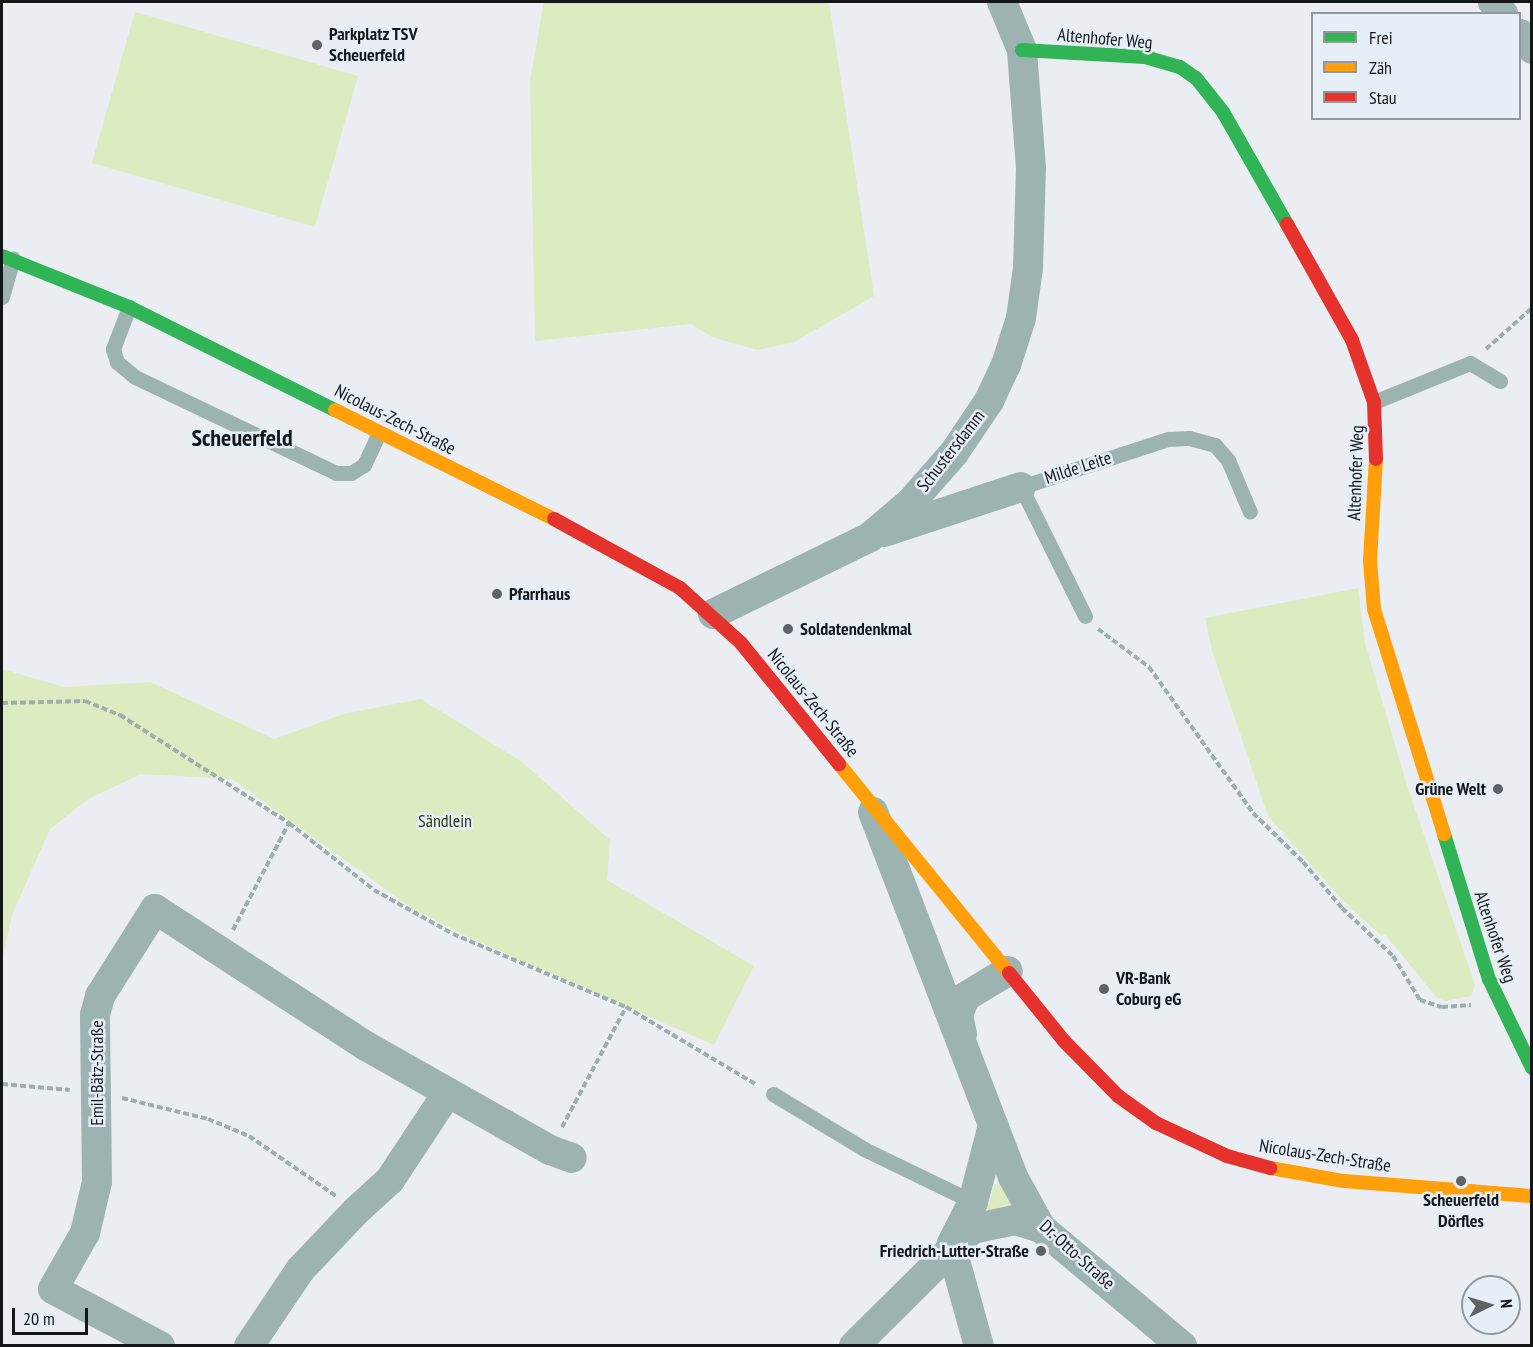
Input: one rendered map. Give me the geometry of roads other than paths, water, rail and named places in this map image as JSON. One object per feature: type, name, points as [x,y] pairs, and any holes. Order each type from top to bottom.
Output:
[{"type":"street","name":"Schustersdamm","points":[[712,614],[870,537],[911,502],[954,453],[989,401],[1006,365],[1021,318],[1028,268],[1031,168],[1022,50],[1002,2]]},
{"type":"street","points":[[1521,35],[1532,49]]},
{"type":"street","name":"Altenhofer Weg","points":[[1022,50],[1145,57],[1180,67],[1196,78],[1223,112],[1352,340],[1374,402],[1377,449],[1371,561],[1374,609],[1498,1002],[1532,1068]]},
{"type":"street","name":"Nicolaus-Zech-Straße","points":[[7,257],[129,307],[593,538],[680,588],[712,614],[806,720],[1064,1041],[1118,1096],[1188,1140],[1270,1168],[1344,1181],[1532,1196]]},
{"type":"street","name":"Milde Leite","points":[[870,537],[1021,486]]},
{"type":"street","name":"Dr.-Otto-Straße","points":[[868,800],[1013,1177],[1041,1228],[1182,1346]]},
{"type":"street","name":"Emil-Bätz-Straße","points":[[160,1346],[53,1290],[85,1233],[97,1182],[95,1015],[100,996],[155,909],[292,1001],[550,1150],[572,1158]]},
{"type":"street","name":"Dr.-Otto-Straße","points":[[963,1043],[958,1015],[962,1000],[1008,971]]},
{"type":"street","points":[[249,1346],[300,1270],[356,1211],[390,1180],[448,1092]]},
{"type":"street","points":[[979,1346],[951,1246],[973,1203],[993,1124]]},
{"type":"street","points":[[854,1346],[951,1246],[983,1224],[1015,1220],[1041,1228]]},
{"type":"lane","points":[[2,297],[7,257]]},
{"type":"lane","points":[[129,307],[113,350],[117,362],[135,377],[336,472],[351,473],[364,465],[380,433]]},
{"type":"lane","points":[[1374,402],[1470,363],[1500,381]]},
{"type":"lane","name":"Milde Leite","points":[[1021,486],[1168,439],[1189,438],[1215,445],[1228,460],[1250,512]]},
{"type":"lane","points":[[1021,486],[1084,616]]},
{"type":"lane","points":[[773,1094],[864,1149],[973,1203]]},
{"type":"place","name":"Parkplatz TSV Scheuerfeld","points":[[317,45]]},
{"type":"place","name":"Pfarrhaus","points":[[497,594]]},
{"type":"place","name":"Soldatendenkmal","points":[[788,629]]},
{"type":"place","name":"Grüne Welt","points":[[1498,789]]},
{"type":"place","name":"VR-Bank Coburg eG","points":[[1104,989]]},
{"type":"place","name":"Scheuerfeld Dörfles","points":[[1461,1181]]},
{"type":"place","name":"Friedrich-Lutter-Straße","points":[[1041,1251]]},
{"type":"district","name":"Scheuerfeld","points":[[242,438]]},
{"type":"park label","name":"Sändlein","points":[[445,821]]}]
